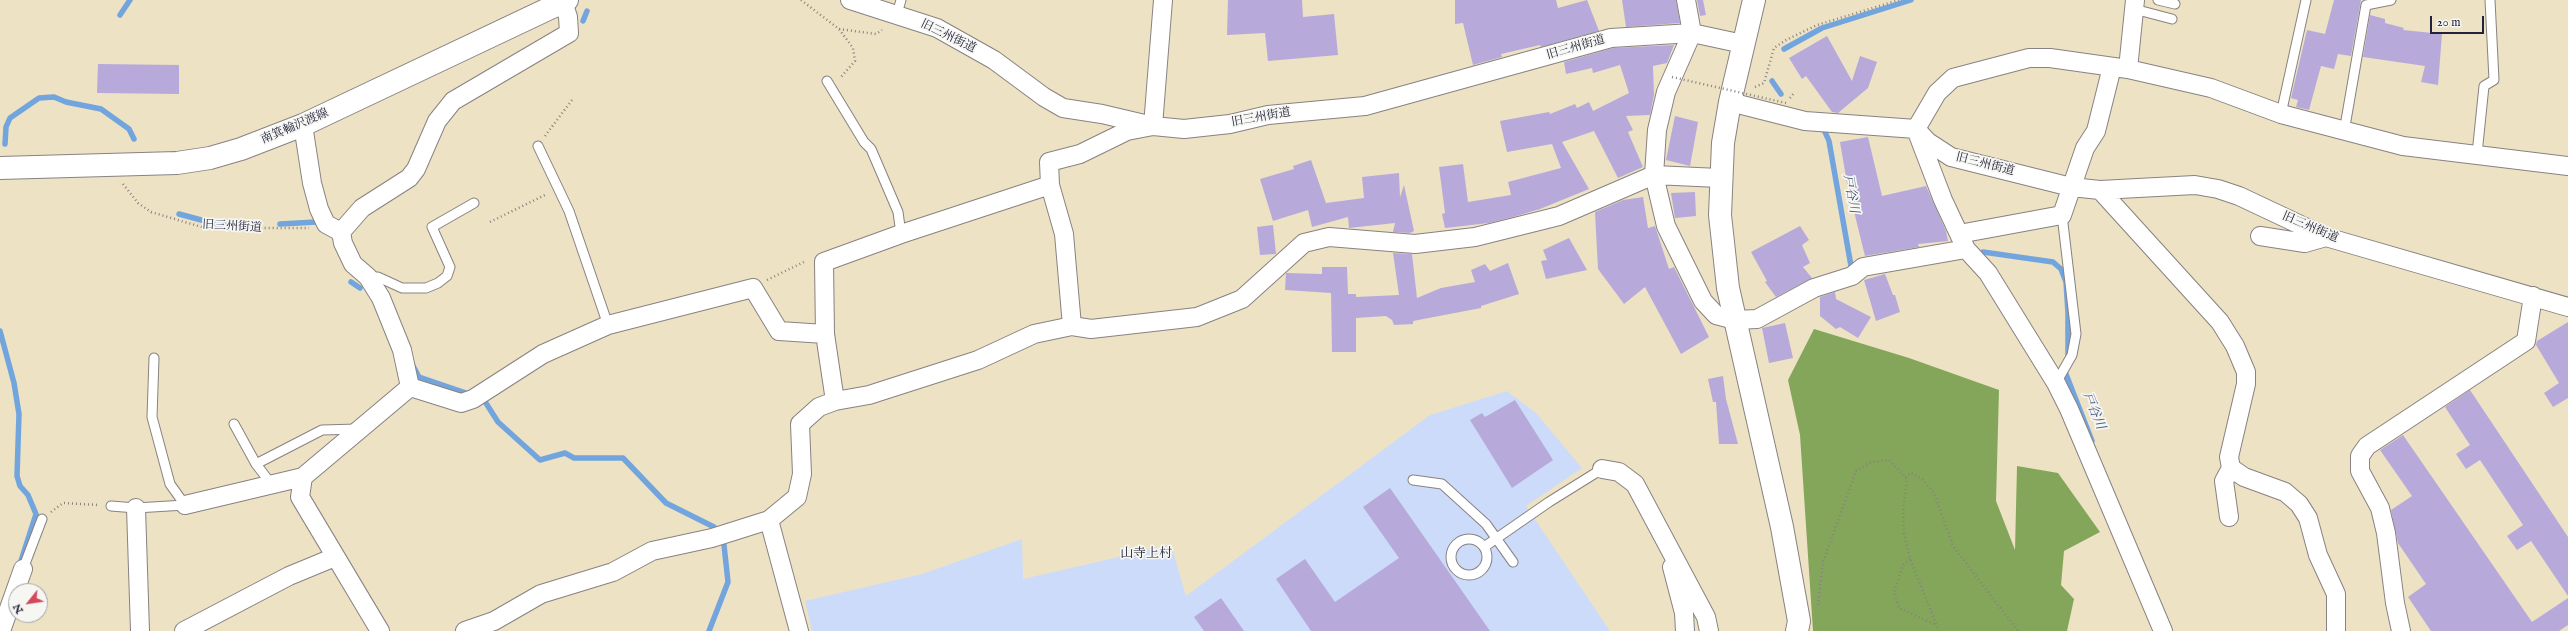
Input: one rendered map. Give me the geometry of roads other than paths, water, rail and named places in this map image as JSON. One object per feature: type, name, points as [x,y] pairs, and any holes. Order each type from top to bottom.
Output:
[{"type":"street","name":"旧三州街道","points":[[850,0],[899,7],[994,60],[1044,97],[1063,108],[1102,114],[1153,126],[1184,129],[1230,124],[1268,115],[1365,106],[1611,38],[1692,32],[1743,44]]},
{"type":"street","points":[[1072,326],[1064,234],[1050,185],[1049,162],[1080,154],[1127,131],[1153,126],[1163,0]]},
{"type":"street","points":[[1686,0],[1692,32],[1672,77],[1657,130],[1654,175],[1666,226],[1703,301],[1716,315],[1735,320],[1757,319],[1814,288],[1857,271],[1962,241],[2062,215],[2085,148],[2096,131],[2120,68],[2134,4]]},
{"type":"street","points":[[1754,0],[1730,102],[1719,178],[1722,250],[1735,320],[1782,527],[1798,621],[1797,631]]},
{"type":"street","points":[[334,228],[409,178],[416,169],[437,121],[453,101],[569,33],[565,1]]},
{"type":"street","name":"南箕輪沢渡線","points":[[0,168],[120,166],[210,158],[263,142],[303,125],[565,1]]},
{"type":"street","points":[[2163,631],[2058,379],[1988,273],[1962,241],[1943,200],[1916,129],[1936,93],[1953,78],[2029,58],[2050,58],[2120,68],[2211,88],[2281,114],[2344,132],[2403,146],[2568,166]]},
{"type":"street","points":[[1730,102],[1806,121],[1916,129]]},
{"type":"street","points":[[303,125],[312,182],[350,259],[368,277],[381,298],[399,344],[410,387]]},
{"type":"street","name":"旧三州街道","points":[[1916,129],[1928,142],[1952,157],[2071,187],[2100,190],[2195,185],[2218,189],[2239,196],[2326,237],[2493,287],[2533,296],[2568,307]]},
{"type":"street","points":[[464,631],[494,621],[541,594],[613,572],[652,551],[712,538],[769,520],[797,497],[802,474],[800,424],[819,407],[834,401],[869,395],[978,360],[1034,334],[1072,326],[1091,329],[1197,318],[1242,299],[1304,243],[1329,238],[1415,244],[1475,237],[1559,216],[1654,175],[1719,178]]},
{"type":"street","points":[[834,401],[816,261],[1050,185]]},
{"type":"street","points":[[2100,190],[2220,322],[2235,346],[2246,372],[2246,384],[2229,456],[2231,468],[2224,481],[2229,517]]},
{"type":"street","points":[[2260,236],[2305,243],[2326,237]]},
{"type":"street","points":[[410,387],[461,403],[472,399],[543,354],[608,325],[753,288],[779,330],[825,334]]},
{"type":"street","points":[[2401,631],[2395,604],[2382,514],[2360,471],[2360,456],[2367,446],[2526,342],[2533,296]]},
{"type":"street","points":[[185,505],[304,477],[410,387]]},
{"type":"street","points":[[2231,468],[2244,477],[2285,492],[2299,504],[2308,518],[2318,555],[2336,594],[2336,631]]},
{"type":"street","points":[[1602,469],[1619,472],[1635,484],[1706,617],[1709,631]]},
{"type":"street","points":[[304,477],[300,497],[380,631]]},
{"type":"street","points":[[136,508],[140,631]]},
{"type":"street","points":[[769,520],[799,631]]},
{"type":"street","points":[[1664,538],[1684,613],[1685,631]]},
{"type":"street","points":[[184,631],[289,576],[335,557]]},
{"type":"street","points":[[1,631],[23,569]]},
{"type":"lane","points":[[2158,0],[2175,4]]},
{"type":"lane","points":[[2281,114],[2306,0]]},
{"type":"lane","points":[[2344,132],[2366,5],[2391,0]]},
{"type":"lane","points":[[2477,154],[2484,86],[2494,80],[2490,0]]},
{"type":"lane","points":[[2134,4],[2172,19]]},
{"type":"lane","points":[[827,81],[864,142],[871,149],[898,212],[901,234]]},
{"type":"lane","points":[[538,146],[560,188],[608,325]]},
{"type":"lane","points":[[368,277],[378,277],[402,288],[426,288],[438,283],[447,276],[450,267],[432,227],[474,203]]},
{"type":"lane","points":[[2058,379],[2068,364],[2076,334],[2062,215]]},
{"type":"lane","points":[[154,358],[152,417],[170,484],[185,505]]},
{"type":"lane","points":[[234,424],[256,464],[272,485]]},
{"type":"lane","points":[[256,464],[322,430],[362,429]]},
{"type":"lane","points":[[1484,547],[1549,502],[1602,469]]},
{"type":"lane","points":[[1413,480],[1442,484],[1465,502],[1498,538],[1513,562]]},
{"type":"lane","points":[[111,506],[136,508],[185,505]]},
{"type":"lane","points":[[23,569],[42,520]]},
{"type":"waterway","points":[[120,15],[130,0]]},
{"type":"waterway","name":"戸谷川","points":[[1784,49],[1822,28],[1911,0]]},
{"type":"waterway","points":[[583,21],[587,11]]},
{"type":"waterway","name":"戸谷川","points":[[1772,81],[1781,94]]},
{"type":"waterway","points":[[5,144],[6,127],[10,118],[39,98],[54,97],[66,102],[101,109],[129,129],[134,139]]},
{"type":"waterway","name":"戸谷川","points":[[1825,132],[1829,141],[1851,266],[1857,269]]},
{"type":"waterway","points":[[179,214],[216,224],[258,224]]},
{"type":"waterway","points":[[280,224],[316,222]]},
{"type":"waterway","name":"戸谷川","points":[[1983,252],[2053,262],[2061,269],[2066,282],[2068,355]]},
{"type":"waterway","points":[[351,282],[360,288]]},
{"type":"waterway","points":[[0,331],[14,383],[19,414],[17,476],[20,486],[28,495],[36,514],[19,567]]},
{"type":"waterway","points":[[412,364],[419,377],[469,394]]},
{"type":"waterway","name":"戸谷川","points":[[2064,369],[2092,441]]},
{"type":"waterway","points":[[484,400],[498,422],[540,460],[565,453],[574,458],[623,458],[666,503],[714,527]]},
{"type":"waterway","points":[[709,631],[728,582],[724,545]]},
{"type":"district","name":"山寺上村","points":[[1146,554]]}]
